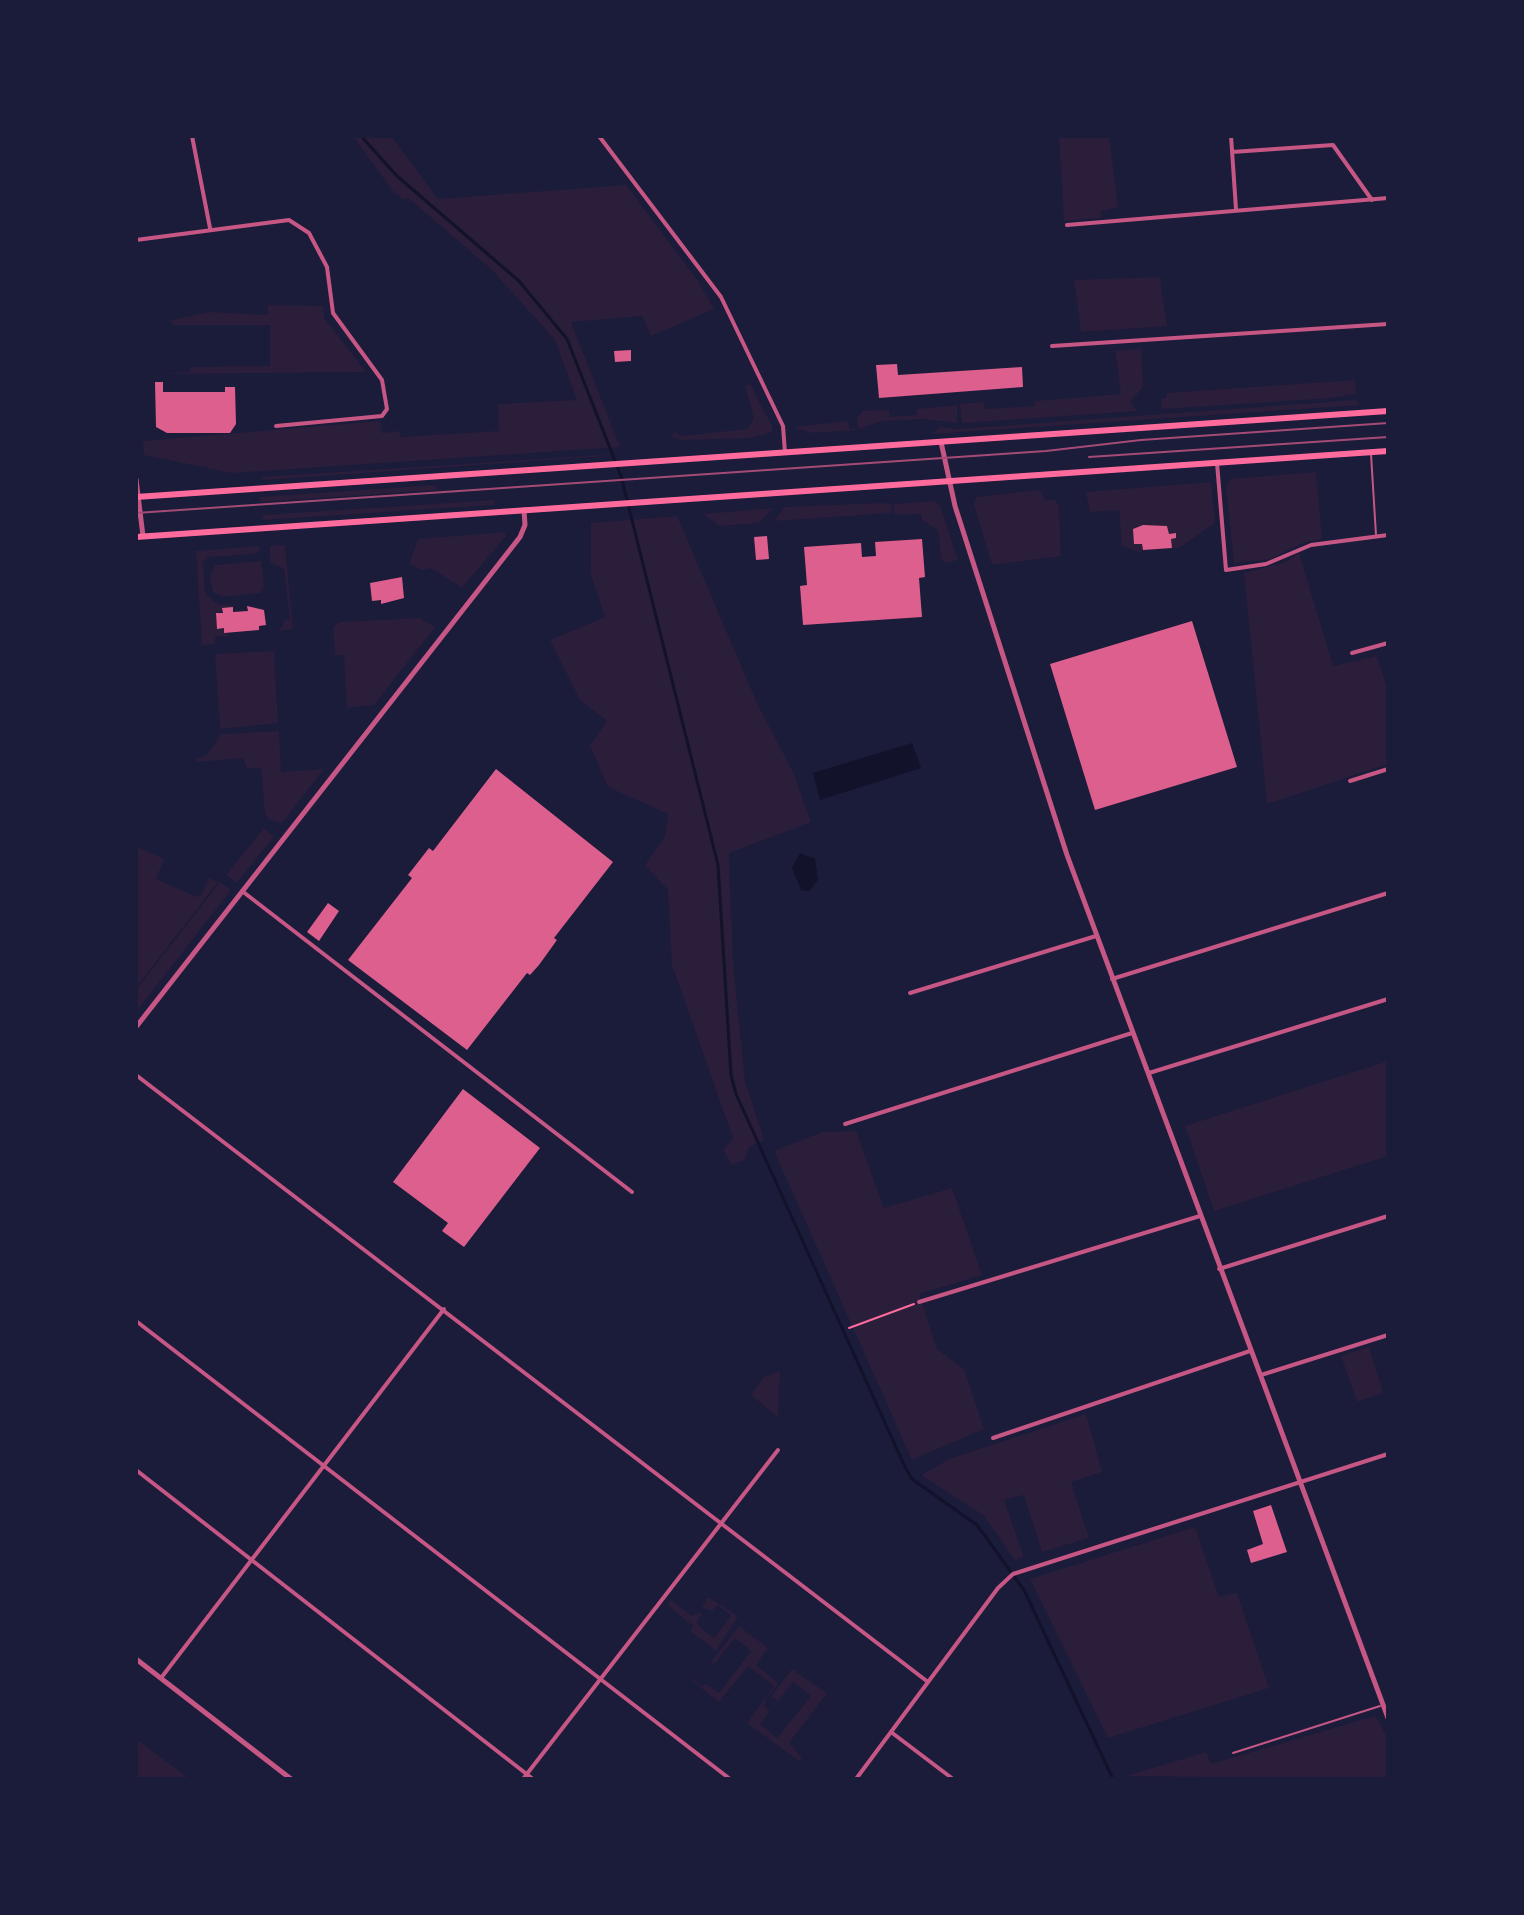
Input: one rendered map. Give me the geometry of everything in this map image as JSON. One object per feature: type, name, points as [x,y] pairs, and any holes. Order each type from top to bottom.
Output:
[{"type":"main road","points":[[138,497],[1388,411]]},
{"type":"main road","points":[[140,537],[1388,451]]},
{"type":"street","points":[[192,136],[210,228]]},
{"type":"street","points":[[599,136],[721,297],[783,426],[785,453]]},
{"type":"street","points":[[1231,136],[1236,210]]},
{"type":"street","points":[[1232,152],[1333,145],[1372,200]]},
{"type":"street","points":[[1067,225],[1388,198]]},
{"type":"street","points":[[136,240],[289,220],[299,224],[316,244],[327,267],[333,313],[382,380],[385,414],[276,426]]},
{"type":"street","points":[[1052,346],[1388,324]]},
{"type":"street","points":[[941,442],[948,481],[1030,746],[1096,936],[1388,1718]]},
{"type":"street","points":[[1217,463],[1226,570],[1266,564],[1311,545],[1388,535]]},
{"type":"street","points":[[136,479],[140,537]]},
{"type":"street","points":[[136,1027],[520,537],[525,525],[524,510]]},
{"type":"street","points":[[1352,653],[1388,643]]},
{"type":"street","points":[[1350,781],[1388,769]]},
{"type":"street","points":[[242,891],[632,1192]]},
{"type":"street","points":[[1112,979],[1388,893]]},
{"type":"street","points":[[910,993],[1096,936]]},
{"type":"street","points":[[1146,1074],[1388,999]]},
{"type":"street","points":[[845,1124],[1132,1033]]},
{"type":"street","points":[[136,1075],[928,1682]]},
{"type":"street","points":[[919,1302],[1200,1216]]},
{"type":"street","points":[[1219,1269],[1388,1216]]},
{"type":"street","points":[[161,1678],[444,1309]]},
{"type":"street","points":[[136,1321],[730,1779]]},
{"type":"street","points":[[1259,1376],[1388,1335]]},
{"type":"street","points":[[993,1438],[1250,1351]]},
{"type":"street","points":[[525,1777],[778,1450]]},
{"type":"street","points":[[856,1779],[1006,1580],[1021,1570],[1388,1454]]},
{"type":"street","points":[[136,1470],[525,1777],[533,1779]]},
{"type":"street","points":[[136,1659],[291,1779]]},
{"type":"street","points":[[1381,1705],[1388,1703]]},
{"type":"street","points":[[891,1732],[953,1779]]},
{"type":"lane","points":[[1370,453],[1376,537]]},
{"type":"lane","points":[[1233,1753],[1381,1705]]},
{"type":"path","points":[[849,1328],[919,1302]]},
{"type":"shaded area","points":[[353,136],[391,136],[438,199],[626,185],[698,281],[714,309],[651,336],[642,316],[571,322],[620,447],[232,473],[144,455],[143,441],[380,421],[382,433],[400,431],[401,437],[499,431],[498,404],[577,400],[555,340],[492,270],[408,198],[403,199],[392,190]]},
{"type":"shaded area","points":[[1059,136],[1109,136],[1118,207],[1101,211],[1101,218],[1064,221]]},
{"type":"shaded area","points":[[1160,277],[1167,326],[1081,332],[1074,280]]},
{"type":"shaded area","points":[[268,305],[323,306],[324,318],[366,372],[148,374],[190,372],[190,367],[270,366],[270,325],[172,325],[171,320],[210,312],[268,315]]},
{"type":"shaded area","points":[[1141,348],[1143,387],[1130,402],[1137,411],[962,423],[960,404],[983,402],[985,409],[1035,406],[1035,401],[1121,394],[1115,351]]},
{"type":"shaded area","points":[[1355,380],[1356,394],[1332,398],[1162,409],[1161,399],[1166,398],[1167,393]]},
{"type":"shaded area","points":[[750,384],[773,428],[772,432],[751,438],[681,440],[672,437],[674,431],[681,436],[747,429],[754,419],[745,386]]},
{"type":"shaded area","points":[[1356,400],[1360,405],[932,434],[940,427],[958,429]]},
{"type":"shaded area","points":[[957,405],[957,423],[923,419],[882,421],[856,430],[812,433],[794,427],[848,421],[850,429],[858,429],[857,418],[863,411],[889,410],[890,417],[916,415],[917,409]]},
{"type":"shaded area","points":[[604,455],[263,480],[262,477]]},
{"type":"shaded area","points":[[1316,472],[1322,539],[1305,542],[1270,559],[1234,563],[1226,487],[1230,479]]},
{"type":"shaded area","points":[[1211,482],[1215,523],[1179,548],[1172,548],[1171,539],[1176,534],[1169,534],[1167,526],[1135,526],[1134,544],[1142,544],[1142,553],[1122,546],[1119,510],[1090,512],[1086,492]]},
{"type":"shaded area","points":[[435,485],[438,490],[260,502],[259,497]]},
{"type":"shaded area","points":[[1040,490],[1045,500],[1055,500],[1059,506],[1061,556],[992,565],[974,505],[976,497]]},
{"type":"shaded area","points":[[494,500],[494,505],[263,520],[262,515]]},
{"type":"shaded area","points":[[935,501],[940,505],[958,560],[946,563],[941,560],[938,530],[922,520],[921,514],[895,515],[894,504]]},
{"type":"shaded area","points":[[891,504],[892,513],[774,521],[785,507]]},
{"type":"shaded area","points":[[774,508],[758,523],[720,526],[703,514]]},
{"type":"shaded area","points":[[677,516],[757,703],[793,772],[811,822],[729,853],[733,962],[745,1081],[764,1140],[749,1147],[745,1160],[732,1165],[723,1150],[733,1138],[672,965],[668,890],[645,865],[665,836],[668,814],[608,787],[590,746],[607,721],[580,700],[550,640],[605,617],[591,575],[591,523]]},
{"type":"shaded area","points":[[505,532],[505,537],[462,588],[431,568],[422,570],[409,564],[418,539]]},
{"type":"shaded area","points":[[285,545],[293,629],[274,631],[283,627],[283,621],[290,619],[284,569],[270,562],[270,546]]},
{"type":"shaded area","points":[[259,546],[260,551],[253,554],[209,557],[203,562],[205,593],[217,604],[236,606],[216,613],[217,628],[224,628],[229,636],[215,637],[215,644],[202,645],[196,551]]},
{"type":"shaded area","points":[[1299,553],[1333,666],[1377,656],[1388,692],[1388,764],[1267,804],[1244,573],[1285,562]]},
{"type":"shaded area","points":[[261,561],[264,586],[260,593],[223,597],[213,592],[210,577],[215,565]]},
{"type":"shaded area","points":[[420,618],[435,627],[374,705],[347,708],[344,655],[335,655],[333,627],[339,622]]},
{"type":"shaded area","points":[[274,651],[278,723],[220,729],[215,654]]},
{"type":"shaded area","points":[[279,731],[281,772],[324,769],[282,823],[270,820],[265,814],[261,768],[247,768],[243,758],[197,762],[196,758],[206,756],[221,734]]},
{"type":"shaded area","points":[[912,743],[921,768],[820,800],[813,773]]},
{"type":"shaded area","points":[[264,828],[274,836],[237,883],[226,875]]},
{"type":"shaded area","points":[[136,846],[164,859],[156,879],[197,897],[209,878],[218,882],[136,988]]},
{"type":"shaded area","points":[[800,853],[815,859],[818,880],[809,891],[801,890],[792,868]]},
{"type":"shaded area","points":[[220,882],[231,890],[136,1012],[136,990]]},
{"type":"shaded area","points":[[1388,1061],[1388,1156],[1214,1211],[1185,1126]]},
{"type":"shaded area","points":[[856,1131],[884,1208],[952,1188],[982,1275],[919,1294],[937,1349],[964,1369],[984,1429],[912,1460],[774,1151],[822,1132]]},
{"type":"shaded area","points":[[1369,1347],[1383,1393],[1357,1402],[1341,1356]]},
{"type":"shaded area","points":[[780,1371],[778,1417],[751,1395],[764,1377]]},
{"type":"shaded area","points":[[1086,1414],[1102,1472],[1071,1482],[1089,1538],[1042,1552],[1024,1495],[1004,1500],[1024,1557],[1015,1560],[983,1515],[921,1475],[949,1459]]},
{"type":"shaded area","points":[[1195,1527],[1219,1597],[1237,1593],[1269,1688],[1108,1738],[1030,1579]]},
{"type":"shaded area","points":[[708,1597],[738,1616],[716,1651],[690,1631],[693,1626],[667,1605],[671,1600],[692,1616],[699,1612],[702,1614],[697,1621],[700,1627],[714,1638],[731,1616],[718,1605],[712,1611],[702,1608]]},
{"type":"shaded area","points":[[739,1626],[768,1648],[756,1665],[778,1683],[766,1699],[764,1706],[770,1711],[760,1724],[777,1738],[811,1696],[793,1682],[778,1701],[771,1696],[792,1669],[827,1693],[789,1743],[802,1758],[799,1761],[747,1723],[774,1686],[748,1666],[719,1702],[693,1682],[701,1671],[695,1682],[702,1687],[705,1683],[719,1693],[751,1651],[735,1638],[714,1664],[711,1662]]},
{"type":"shaded area","points":[[1375,1716],[1388,1738],[1388,1779],[1126,1776],[1206,1752],[1211,1764]]},
{"type":"shaded area","points":[[136,1739],[190,1779],[136,1779]]},
{"type":"building","points":[[631,350],[631,361],[615,362],[614,351]]},
{"type":"building","points":[[897,364],[898,375],[1022,367],[1023,387],[879,398],[876,365]]},
{"type":"building","points":[[155,382],[163,382],[163,392],[225,392],[225,387],[235,387],[236,424],[230,433],[167,433],[156,427]]},
{"type":"building","points":[[1143,525],[1167,526],[1169,534],[1176,533],[1176,538],[1171,539],[1172,548],[1143,550],[1142,544],[1134,544],[1133,529]]},
{"type":"building","points":[[767,536],[769,559],[756,560],[754,537]]},
{"type":"building","points":[[922,539],[925,577],[919,578],[922,617],[803,625],[800,586],[807,585],[804,547],[861,543],[862,557],[876,556],[875,542]]},
{"type":"building","points":[[402,577],[404,598],[381,604],[381,600],[372,601],[370,583]]},
{"type":"building","points":[[247,606],[264,610],[266,625],[259,626],[259,630],[224,633],[224,628],[217,629],[216,613],[223,613],[222,608],[233,607],[233,612],[248,611]]},
{"type":"building","points":[[1192,621],[1237,767],[1095,810],[1050,664]]},
{"type":"building","points":[[496,769],[613,862],[554,938],[557,940],[539,965],[530,975],[527,973],[467,1050],[348,960],[412,878],[408,875],[429,848],[433,851]]},
{"type":"building","points":[[328,903],[339,911],[319,941],[307,932]]},
{"type":"building","points":[[463,1089],[540,1148],[464,1247],[442,1231],[448,1223],[393,1182]]},
{"type":"building","points":[[1271,1505],[1287,1552],[1251,1563],[1247,1550],[1263,1544],[1253,1511]]},
{"type":"waterway","points":[[361,136],[397,176],[519,281],[567,339],[621,476],[718,865],[731,1075],[736,1094],[905,1467],[912,1479],[977,1525],[1024,1590],[1113,1779]]},
{"type":"tram line","points":[[136,513],[1046,451],[1141,440],[1388,423]]},
{"type":"tram line","points":[[1089,457],[1388,437]]}]
